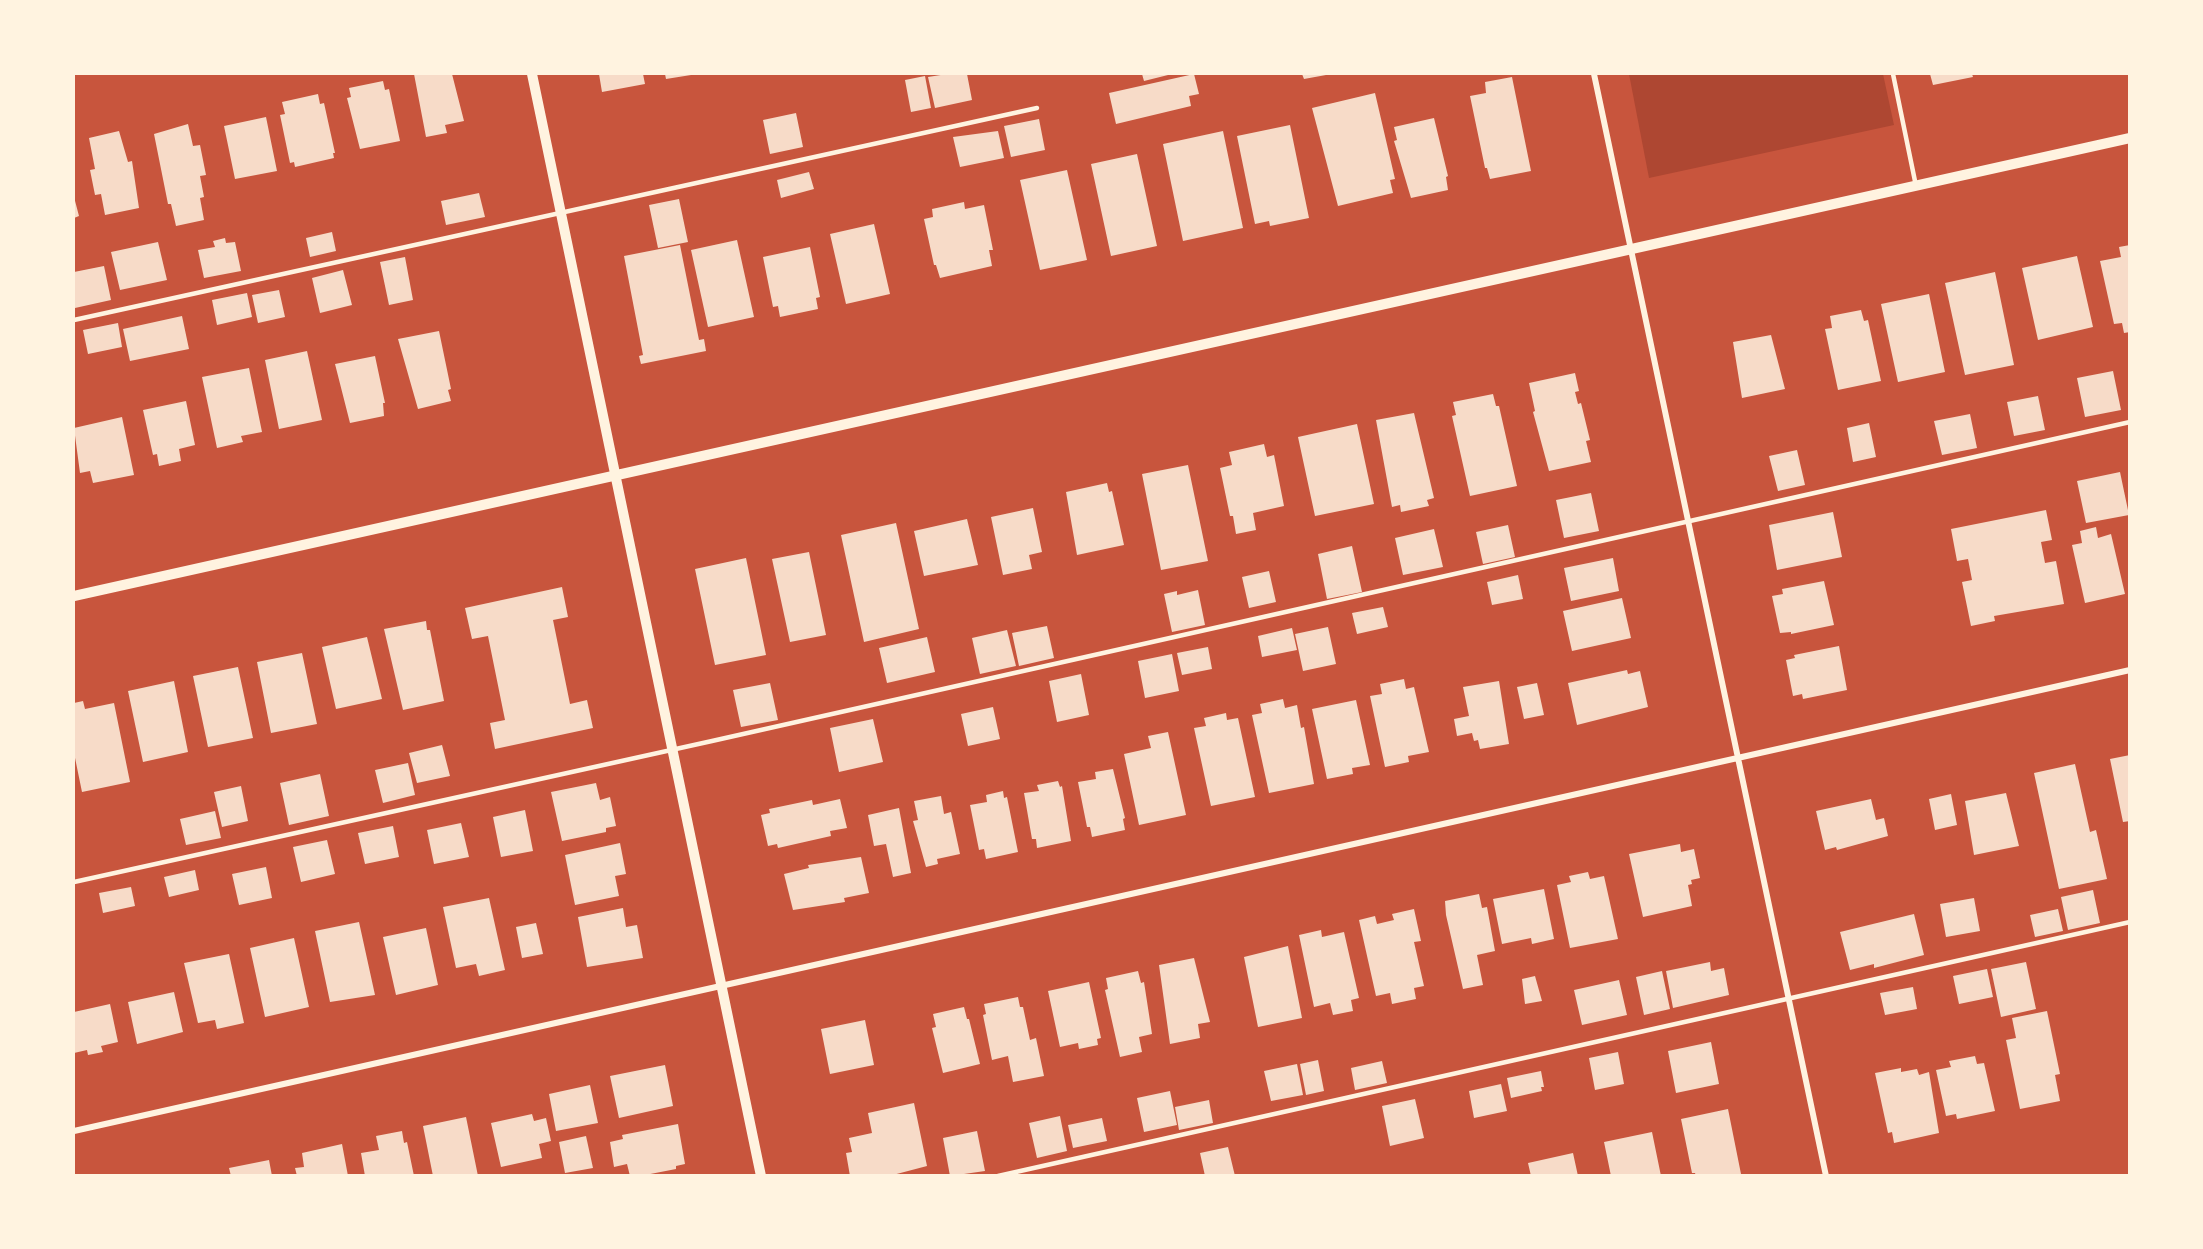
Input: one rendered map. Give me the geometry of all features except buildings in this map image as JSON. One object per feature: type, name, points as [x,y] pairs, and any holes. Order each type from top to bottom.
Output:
[{"type":"street","points":[[532,74],[761,1176]]},
{"type":"street","points":[[1594,74],[1827,1176]]},
{"type":"street","points":[[74,596],[2130,138]]},
{"type":"street","points":[[74,1131],[721,988],[2130,670]]},
{"type":"lane","points":[[1893,74],[1916,186]]},
{"type":"lane","points":[[74,320],[1037,108]]},
{"type":"lane","points":[[74,882],[673,750],[2130,422]]},
{"type":"lane","points":[[998,1176],[2130,922]]},
{"type":"shaded area","points":[[1629,74],[1883,74],[1894,125],[1649,178]]}]
